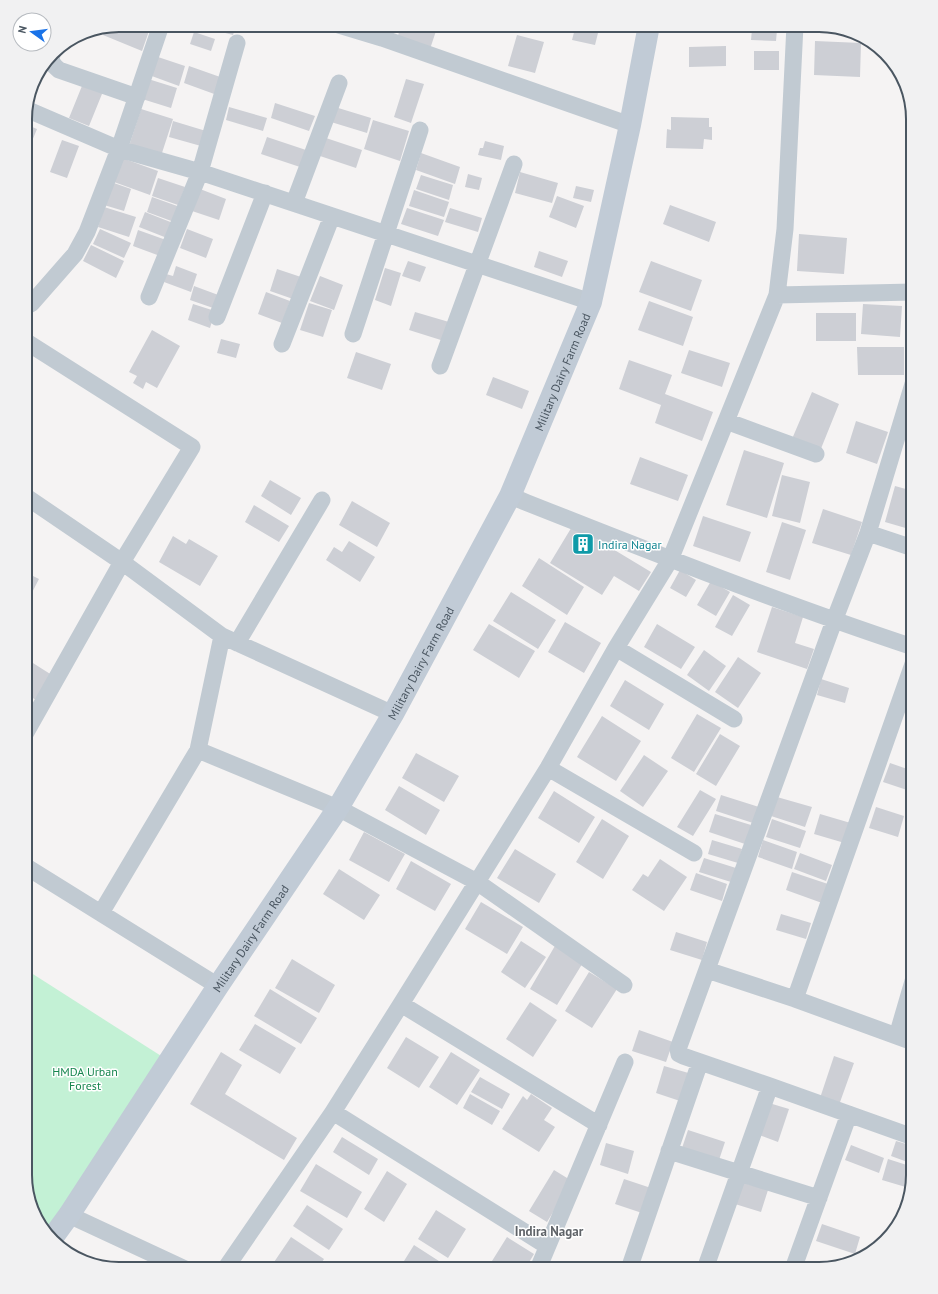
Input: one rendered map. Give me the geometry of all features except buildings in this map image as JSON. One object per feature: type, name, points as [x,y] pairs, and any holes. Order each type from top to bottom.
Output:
[{"type":"main road","name":"Military Dairy Farm Road","points":[[56,1234],[218,986],[338,808],[393,714],[510,496],[591,302],[630,125],[649,32]]},
{"type":"street","points":[[32,302],[75,254],[87,232],[119,149],[159,32]]},
{"type":"street","points":[[383,32],[630,125]]},
{"type":"street","points":[[230,1262],[333,1112],[401,1004],[548,768],[616,648],[670,560],[777,295],[786,229],[795,32]]},
{"type":"street","points":[[149,297],[200,172],[237,43]]},
{"type":"street","points":[[53,63],[59,70],[137,97]]},
{"type":"street","points":[[294,203],[339,82]]},
{"type":"street","points":[[32,112],[119,149],[200,172],[265,193],[591,302]]},
{"type":"street","points":[[353,334],[420,130]]},
{"type":"street","points":[[440,366],[514,164]]},
{"type":"street","points":[[217,317],[265,193]]},
{"type":"street","points":[[282,344],[332,216]]},
{"type":"street","points":[[777,295],[906,292]]},
{"type":"street","points":[[32,345],[192,447],[122,562],[32,722]]},
{"type":"street","points":[[906,407],[868,533],[834,621],[678,1049],[679,1054],[683,1056],[906,1134]]},
{"type":"street","points":[[726,421],[816,454]]},
{"type":"street","points":[[510,496],[670,560],[834,621],[906,645]]},
{"type":"street","points":[[237,643],[322,500]]},
{"type":"street","points":[[32,501],[122,562],[222,636],[393,714]]},
{"type":"street","points":[[868,533],[906,546]]},
{"type":"street","points":[[101,913],[198,750],[222,636]]},
{"type":"street","points":[[616,648],[734,719]]},
{"type":"street","points":[[795,999],[906,684]]},
{"type":"street","points":[[198,750],[338,808],[477,882],[624,985]]},
{"type":"street","points":[[548,768],[694,853]]},
{"type":"street","points":[[32,870],[218,986]]},
{"type":"street","points":[[707,970],[795,999],[906,1039]]},
{"type":"street","points":[[401,1004],[600,1125]]},
{"type":"street","points":[[897,1036],[906,1005]]},
{"type":"street","points":[[541,1262],[600,1125],[625,1062]]},
{"type":"street","points":[[631,1262],[700,1062]]},
{"type":"street","points":[[708,1262],[770,1086]]},
{"type":"street","points":[[333,1112],[547,1246]]},
{"type":"street","points":[[796,1262],[849,1114]]},
{"type":"street","points":[[669,1151],[819,1198]]},
{"type":"street","points":[[69,1215],[170,1262]]},
{"type":"green space","name":"HMDA Urban Forest","points":[[32,973],[169,1061],[52,1230],[39,1208],[35,1197],[32,1175]]},
{"type":"place","name":"Indira Nagar","points":[[583,544]]},
{"type":"district","name":"Indira Nagar","points":[[549,1231]]}]
